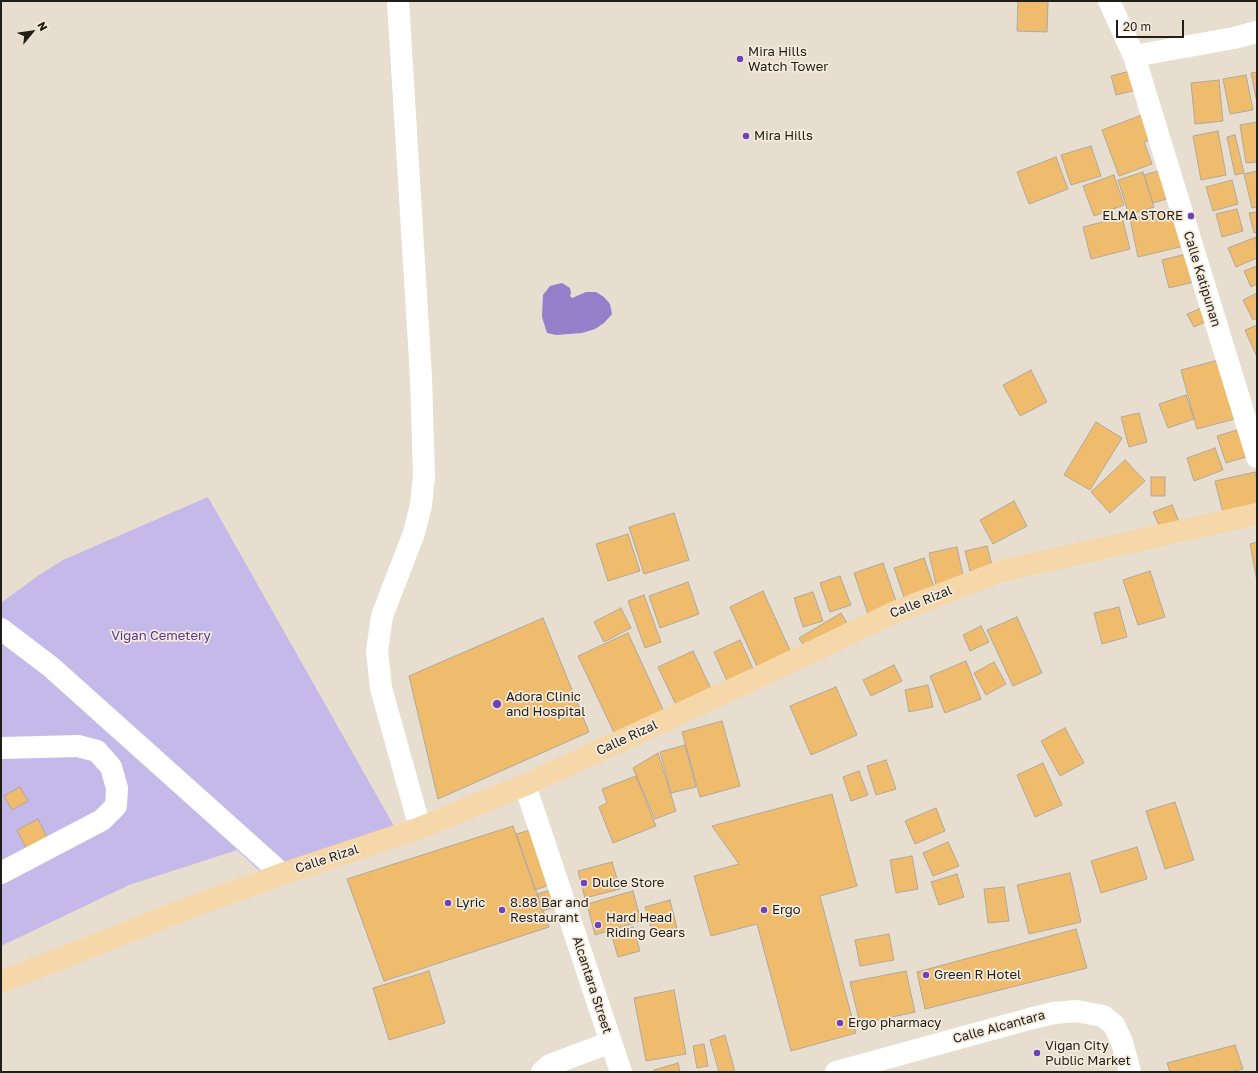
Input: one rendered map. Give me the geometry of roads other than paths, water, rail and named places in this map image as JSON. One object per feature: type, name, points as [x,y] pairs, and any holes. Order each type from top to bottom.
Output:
[{"type":"main road","name":"Calle Rizal","points":[[1,982],[186,909],[282,874],[420,828],[525,785],[895,612],[1001,571],[1257,514]]},
{"type":"street","points":[[398,1],[421,377],[424,476],[421,505],[414,533],[382,616],[377,651],[381,688],[420,828]]},
{"type":"street","name":"Calle Katipunan","points":[[1108,1],[1134,56],[1257,457]]},
{"type":"street","points":[[1134,56],[1234,38],[1257,32]]},
{"type":"street","points":[[1,628],[51,666],[282,874]]},
{"type":"street","points":[[1,748],[78,746],[97,751],[111,768],[117,788],[116,806],[102,820],[1,873]]},
{"type":"street","name":"Alcantara Street","points":[[525,785],[621,1072]]},
{"type":"street","name":"Calle Alcantara","points":[[836,1072],[1029,1019],[1054,1013],[1076,1011],[1103,1016],[1114,1025],[1122,1042],[1130,1072]]},
{"type":"street","points":[[542,1072],[550,1065],[611,1042]]},
{"type":"place","name":"Mira Hills Watch Tower","points":[[740,59]]},
{"type":"place","name":"Mira Hills","points":[[746,136]]},
{"type":"place","name":"ELMA STORE","points":[[1191,216]]},
{"type":"place","name":"Adora Clinic and Hospital","points":[[497,704]]},
{"type":"place","name":"Dulce Store","points":[[584,883]]},
{"type":"place","name":"Lyric","points":[[448,903]]},
{"type":"place","name":"8.88 Bar and Restaurant","points":[[502,910]]},
{"type":"place","name":"Ergo","points":[[764,910]]},
{"type":"place","name":"Hard Head Riding Gears","points":[[598,925]]},
{"type":"place","name":"Green R Hotel","points":[[926,975]]},
{"type":"place","name":"Ergo pharmacy","points":[[840,1023]]},
{"type":"place","name":"Vigan City Public Market","points":[[1037,1053]]},
{"type":"park label","name":"Vigan Cemetery","points":[[161,636]]}]
